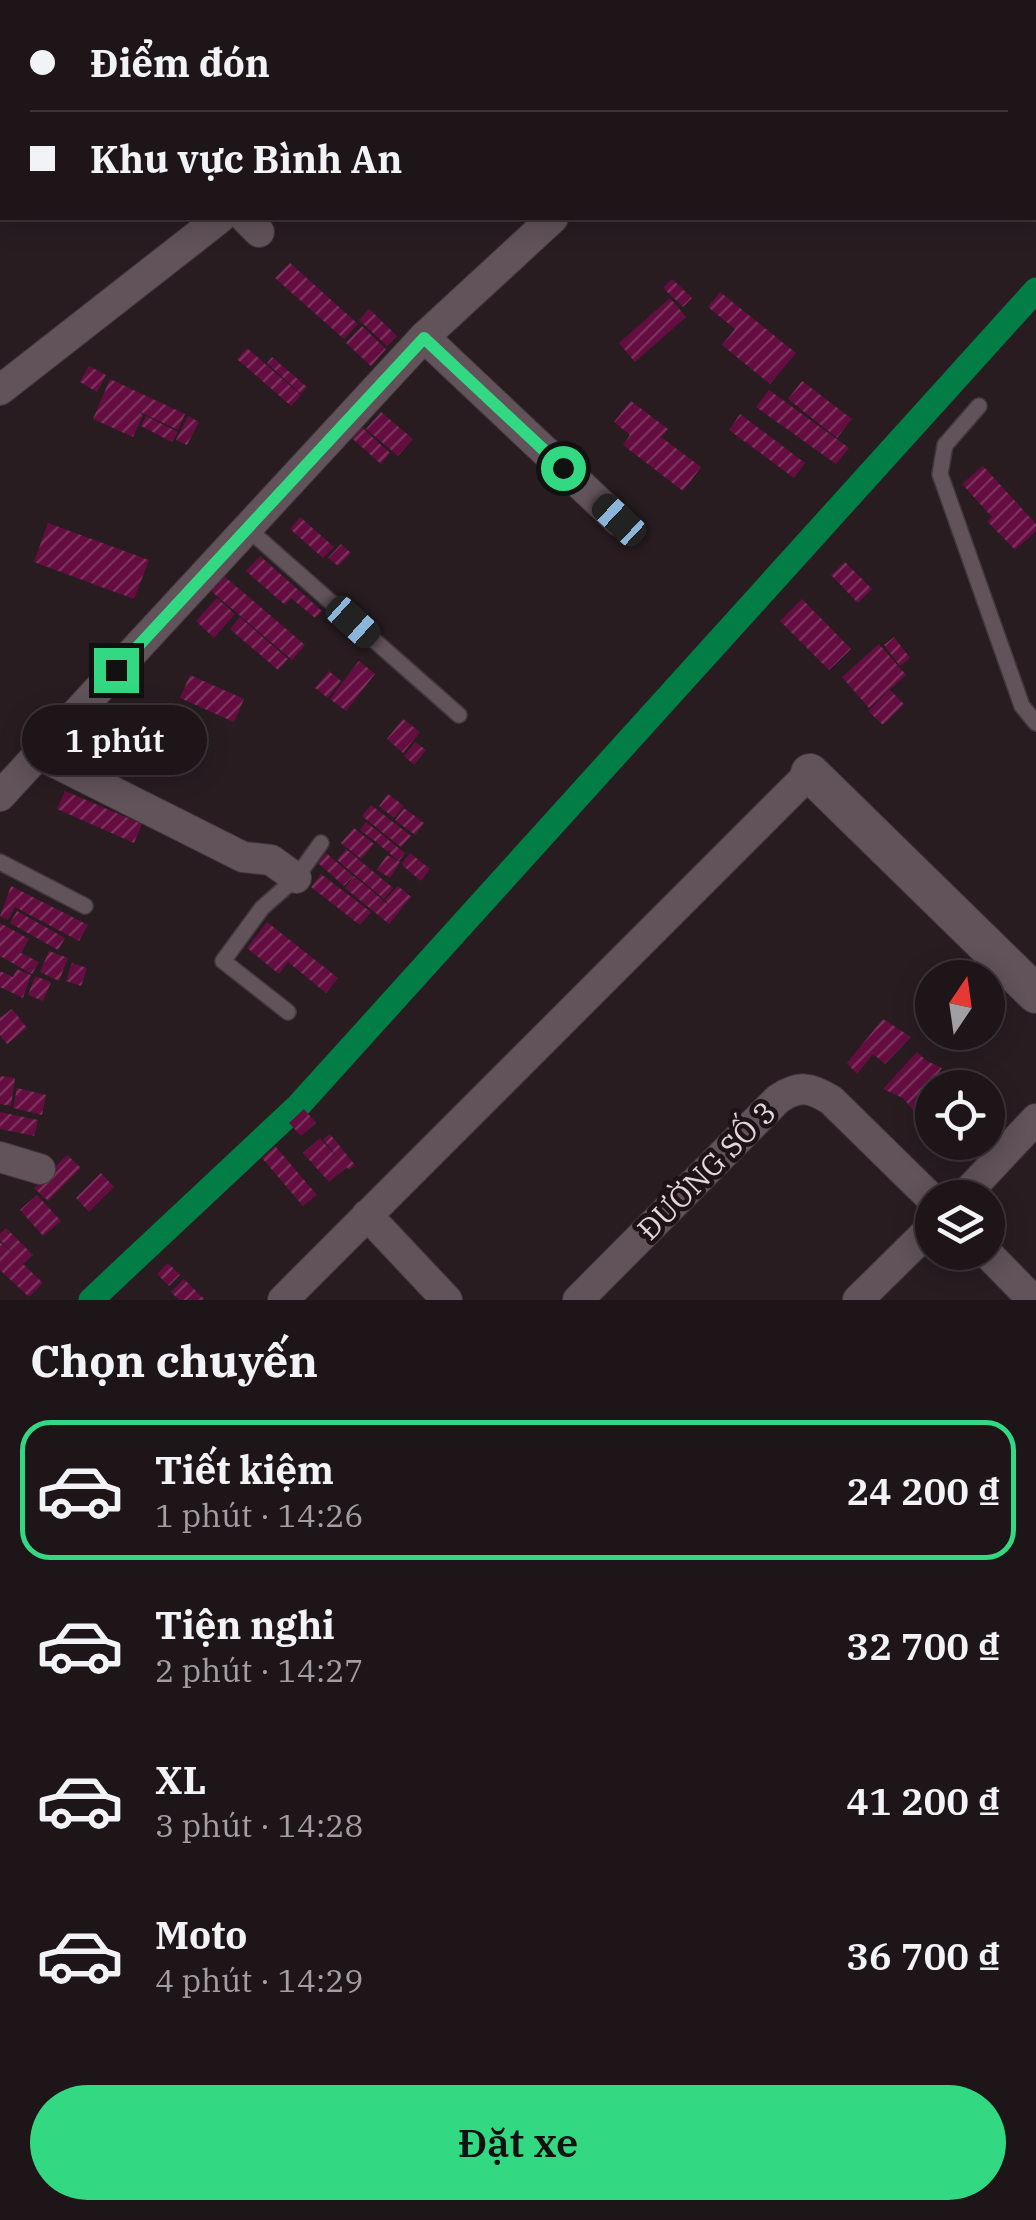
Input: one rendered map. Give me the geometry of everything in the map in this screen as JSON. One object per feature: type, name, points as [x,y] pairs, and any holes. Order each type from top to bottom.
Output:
[{"type":"street","points":[[0,390],[217,220]]},
{"type":"street","points":[[0,796],[424,338],[552,220]]},
{"type":"street","points":[[424,338],[619,520]]},
{"type":"street","points":[[38,754],[243,857],[271,860],[296,878]]},
{"type":"street","points":[[283,1300],[810,773],[1036,994]]},
{"type":"street","name":"ĐƯỜNG SỐ 3","points":[[578,1300],[791,1090],[804,1088],[830,1100],[915,1182]]},
{"type":"street","points":[[979,1180],[1036,1119]]},
{"type":"street","points":[[0,1156],[40,1168]]},
{"type":"street","points":[[367,1216],[447,1300]]},
{"type":"street","points":[[858,1300],[915,1244]]},
{"type":"street","points":[[1004,1270],[1034,1300]]},
{"type":"lane","points":[[979,406],[945,446],[940,474],[1022,706],[1036,723]]},
{"type":"lane","points":[[247,528],[459,715]]},
{"type":"lane","points":[[288,1012],[223,961],[262,908],[296,878],[321,844]]},
{"type":"lane","points":[[0,862],[86,906]]},
{"type":"building","points":[[290,263],[358,324],[344,339],[275,278]]},
{"type":"building","points":[[672,279],[692,298],[683,307],[663,288]]},
{"type":"building","points":[[720,292],[796,353],[770,384],[722,345],[735,329],[708,307]]},
{"type":"building","points":[[670,298],[686,317],[635,362],[619,343]]},
{"type":"building","points":[[369,309],[397,336],[387,346],[359,320]]},
{"type":"building","points":[[362,326],[386,349],[371,366],[346,343]]},
{"type":"building","points":[[247,348],[301,395],[291,406],[237,359]]},
{"type":"building","points":[[272,357],[307,387],[301,394],[267,363]]},
{"type":"building","points":[[89,366],[106,375],[97,392],[80,382]]},
{"type":"building","points":[[110,379],[185,414],[178,430],[138,411],[143,415],[133,437],[93,419]]},
{"type":"building","points":[[802,381],[852,419],[837,438],[788,399]]},
{"type":"building","points":[[769,390],[849,448],[836,464],[756,407]]},
{"type":"building","points":[[631,401],[668,429],[661,437],[701,467],[683,491],[623,445],[630,435],[614,422]]},
{"type":"building","points":[[381,412],[413,439],[398,456],[366,429]]},
{"type":"building","points":[[740,414],[805,463],[794,478],[729,430]]},
{"type":"building","points":[[146,416],[178,432],[172,442],[141,426]]},
{"type":"building","points":[[188,416],[199,422],[187,445],[176,440]]},
{"type":"building","points":[[355,421],[390,453],[381,464],[345,432]]},
{"type":"building","points":[[983,466],[1036,524],[1036,531],[1015,550],[987,521],[992,517],[962,484]]},
{"type":"building","points":[[300,517],[334,547],[323,558],[290,529]]},
{"type":"building","points":[[48,523],[149,560],[134,599],[34,562]]},
{"type":"building","points":[[341,544],[351,553],[338,566],[328,558]]},
{"type":"building","points":[[260,556],[322,611],[315,618],[291,598],[285,605],[246,571]]},
{"type":"building","points":[[845,562],[872,589],[858,603],[831,575]]},
{"type":"building","points":[[224,576],[305,645],[292,660],[211,591]]},
{"type":"building","points":[[217,598],[235,614],[214,638],[196,621]]},
{"type":"building","points":[[802,599],[851,649],[829,670],[780,621]]},
{"type":"building","points":[[240,617],[288,659],[278,670],[230,629]]},
{"type":"building","points":[[894,637],[910,658],[900,666],[884,645]]},
{"type":"building","points":[[879,644],[906,675],[869,708],[842,677]]},
{"type":"building","points":[[359,661],[375,674],[346,711],[330,699]]},
{"type":"building","points":[[329,671],[341,681],[328,698],[315,688]]},
{"type":"building","points":[[190,675],[244,699],[234,722],[180,698]]},
{"type":"building","points":[[890,690],[904,704],[883,725],[868,711]]},
{"type":"building","points":[[403,719],[420,732],[403,753],[387,739]]},
{"type":"building","points":[[415,742],[426,750],[414,765],[404,756]]},
{"type":"building","points":[[65,791],[142,824],[134,843],[57,809]]},
{"type":"building","points":[[388,794],[404,806],[394,818],[379,806]]},
{"type":"building","points":[[371,805],[411,836],[401,847],[362,816]]},
{"type":"building","points":[[404,808],[424,823],[415,835],[395,820]]},
{"type":"building","points":[[366,822],[405,853],[399,861],[389,853],[391,849],[388,852],[360,830]]},
{"type":"building","points":[[354,828],[374,844],[361,859],[341,843]]},
{"type":"building","points":[[346,849],[393,888],[384,899],[337,860]]},
{"type":"building","points":[[326,853],[353,876],[344,886],[318,863]]},
{"type":"building","points":[[410,853],[430,869],[421,881],[403,866]]},
{"type":"building","points":[[387,855],[400,862],[390,878],[377,870]]},
{"type":"building","points":[[321,874],[371,912],[360,925],[311,887]]},
{"type":"building","points":[[354,876],[383,900],[380,906],[384,901],[389,905],[385,900],[398,886],[411,897],[389,924],[345,888]]},
{"type":"building","points":[[11,886],[88,925],[79,941],[15,907],[8,920],[0,916]]},
{"type":"building","points":[[17,911],[65,938],[58,950],[10,923]]},
{"type":"building","points":[[267,922],[338,978],[326,993],[288,962],[279,974],[247,948]]},
{"type":"building","points":[[0,923],[29,939],[21,953],[39,962],[32,974],[0,956]]},
{"type":"building","points":[[49,951],[68,958],[59,981],[40,972]]},
{"type":"building","points":[[72,963],[87,968],[81,986],[66,981]]},
{"type":"building","points":[[17,969],[31,975],[23,998],[0,987],[0,971],[13,977]]},
{"type":"building","points":[[35,976],[51,982],[43,1001],[28,995]]},
{"type":"building","points":[[12,1009],[27,1028],[7,1044],[0,1035],[0,1018]]},
{"type":"building","points":[[883,1019],[911,1037],[885,1064],[873,1054],[857,1074],[847,1063]]},
{"type":"building","points":[[917,1052],[942,1068],[915,1070],[913,1110],[903,1098],[883,1089]]},
{"type":"building","points":[[0,1076],[15,1078],[11,1106],[0,1104]]},
{"type":"building","points":[[17,1088],[46,1095],[42,1115],[13,1108]]},
{"type":"building","points":[[304,1109],[316,1123],[301,1136],[289,1123]]},
{"type":"building","points":[[0,1112],[38,1120],[34,1136],[0,1129]]},
{"type":"building","points":[[330,1134],[355,1165],[329,1182],[303,1153],[320,1138],[340,1161],[323,1139]]},
{"type":"building","points":[[275,1146],[317,1195],[303,1206],[262,1158]]},
{"type":"building","points":[[67,1155],[81,1168],[48,1201],[34,1188]]},
{"type":"building","points":[[101,1173],[114,1187],[89,1212],[76,1198]]},
{"type":"building","points":[[37,1195],[61,1221],[43,1236],[20,1210]]},
{"type":"building","points":[[6,1228],[33,1255],[23,1264],[43,1283],[29,1297],[0,1270],[0,1242],[17,1257],[0,1240]]},
{"type":"building","points":[[168,1263],[180,1275],[169,1286],[157,1274]]},
{"type":"building","points":[[184,1279],[205,1300],[179,1300],[171,1292]]},
{"type":"waterway","points":[[91,1300],[299,1105],[1036,290]]},
{"type":"route","points":[[116,670],[424,338],[563,468]]}]
